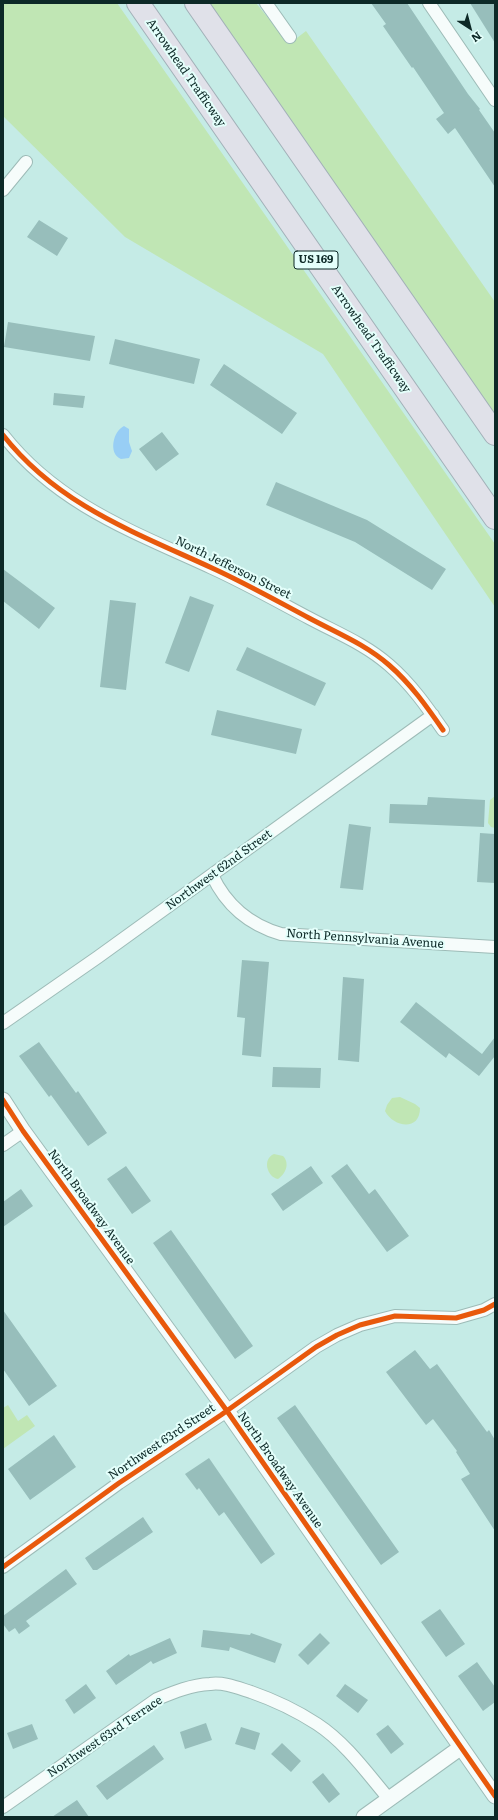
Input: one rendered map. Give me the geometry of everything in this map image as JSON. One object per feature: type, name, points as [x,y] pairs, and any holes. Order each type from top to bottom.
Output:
[{"type":"highway","name":"Arrowhead Trafficway","points":[[138,3],[495,518]]},
{"type":"highway","points":[[196,3],[495,434]]},
{"type":"street","points":[[266,3],[290,37]]},
{"type":"street","points":[[429,3],[495,100]]},
{"type":"street","points":[[3,190],[26,162]]},
{"type":"street","name":"North Jefferson Street","points":[[3,435],[43,478],[97,515],[230,576],[348,636],[369,650],[389,665],[407,682],[443,730]]},
{"type":"street","name":"Northwest 62nd Street","points":[[3,1023],[212,875],[433,715]]},
{"type":"street","name":"North Pennsylvania Avenue","points":[[212,875],[222,894],[236,909],[252,922],[281,934],[495,947]]},
{"type":"street","name":"North Broadway Avenue","points":[[3,1100],[22,1131],[227,1411],[419,1685],[460,1748],[495,1796]]},
{"type":"street","points":[[3,1145],[22,1131]]},
{"type":"street","name":"Northwest 63rd Street","points":[[3,1567],[119,1483],[227,1411],[316,1347],[337,1335],[360,1325],[395,1316],[461,1317],[484,1310],[495,1304]]},
{"type":"street","name":"Northwest 63rd Terrace","points":[[3,1808],[157,1699],[180,1689],[211,1683],[233,1686],[258,1695],[281,1704],[318,1724],[355,1758],[389,1799]]},
{"type":"street","points":[[370,1815],[389,1799],[460,1748]]},
{"type":"green space","points":[[3,3],[117,3],[495,544],[495,607],[323,354],[125,237],[3,116]]},
{"type":"green space","points":[[207,3],[256,3],[289,44],[306,31],[495,302],[495,415]]},
{"type":"green space","points":[[495,796],[495,828],[491,827],[488,823],[490,800]]},
{"type":"green space","points":[[400,1097],[420,1108],[419,1116],[416,1121],[411,1124],[394,1121],[385,1111],[392,1098]]},
{"type":"green space","points":[[274,1154],[283,1156],[287,1165],[285,1171],[278,1179],[271,1175],[267,1168],[270,1156]]},
{"type":"green space","points":[[8,1405],[18,1421],[27,1415],[35,1426],[3,1449],[3,1408]]},
{"type":"water","points":[[124,426],[129,429],[129,442],[132,451],[129,458],[121,459],[114,452],[113,448],[117,433]]},
{"type":"building","points":[[371,3],[407,3],[468,94],[480,109],[479,110],[495,133],[495,187],[455,128],[448,134],[436,119],[444,113],[383,26],[386,24]]},
{"type":"building","points":[[470,3],[495,3],[495,43]]},
{"type":"building","points":[[39,220],[68,238],[57,256],[27,237]]},
{"type":"building","points":[[8,322],[95,336],[90,361],[4,347]]},
{"type":"building","points":[[115,339],[200,359],[194,384],[109,364]]},
{"type":"building","points":[[224,364],[297,413],[282,434],[210,385]]},
{"type":"building","points":[[54,393],[85,396],[83,408],[53,405]]},
{"type":"building","points":[[162,432],[179,454],[156,471],[139,449]]},
{"type":"building","points":[[276,482],[367,520],[446,569],[432,590],[355,542],[266,505]]},
{"type":"building","points":[[3,569],[55,608],[39,629],[3,601]]},
{"type":"building","points":[[190,596],[214,605],[189,672],[165,663]]},
{"type":"building","points":[[110,600],[136,603],[126,690],[100,687]]},
{"type":"building","points":[[247,647],[326,683],[315,706],[236,670]]},
{"type":"building","points":[[217,710],[302,729],[296,754],[211,735]]},
{"type":"building","points":[[428,797],[485,800],[484,827],[389,823],[390,804],[427,805]]},
{"type":"building","points":[[349,824],[371,827],[363,890],[340,888]]},
{"type":"building","points":[[480,833],[495,834],[495,883],[477,882]]},
{"type":"building","points":[[242,960],[269,962],[261,1057],[242,1055],[245,1018],[237,1017]]},
{"type":"building","points":[[343,977],[364,979],[359,1062],[338,1060]]},
{"type":"building","points":[[416,1002],[482,1054],[495,1037],[495,1056],[479,1076],[449,1053],[446,1058],[400,1022]]},
{"type":"building","points":[[39,1042],[76,1093],[78,1091],[107,1133],[88,1146],[51,1095],[49,1097],[19,1056]]},
{"type":"building","points":[[273,1067],[321,1068],[320,1088],[272,1087]]},
{"type":"building","points":[[347,1164],[369,1194],[375,1189],[409,1236],[387,1252],[331,1176]]},
{"type":"building","points":[[126,1166],[151,1201],[132,1214],[107,1179]]},
{"type":"building","points":[[311,1166],[323,1183],[283,1211],[271,1194]]},
{"type":"building","points":[[21,1189],[33,1206],[3,1227],[3,1202]]},
{"type":"building","points":[[171,1230],[253,1346],[235,1359],[153,1243]]},
{"type":"building","points":[[3,1310],[57,1386],[29,1406],[3,1369]]},
{"type":"building","points":[[415,1350],[430,1369],[437,1364],[487,1432],[489,1430],[495,1440],[495,1531],[461,1479],[470,1474],[456,1452],[457,1451],[433,1419],[426,1425],[386,1372]]},
{"type":"building","points":[[295,1405],[399,1552],[381,1565],[277,1418]]},
{"type":"building","points":[[54,1435],[76,1467],[30,1500],[8,1469]]},
{"type":"building","points":[[209,1458],[275,1554],[261,1564],[224,1512],[219,1516],[199,1488],[197,1490],[185,1474]]},
{"type":"building","points":[[143,1517],[153,1532],[97,1570],[93,1570],[85,1558]]},
{"type":"building","points":[[66,1569],[77,1584],[26,1621],[30,1626],[19,1634],[15,1628],[9,1632],[3,1624],[3,1616]]},
{"type":"building","points":[[440,1609],[465,1644],[446,1657],[421,1622]]},
{"type":"building","points":[[203,1630],[250,1635],[251,1633],[282,1644],[275,1663],[230,1647],[229,1651],[201,1647]]},
{"type":"building","points":[[320,1633],[330,1643],[308,1665],[298,1655]]},
{"type":"building","points":[[170,1638],[177,1653],[153,1664],[151,1661],[116,1685],[106,1671],[129,1654],[130,1656]]},
{"type":"building","points":[[477,1662],[495,1687],[495,1702],[483,1711],[458,1676]]},
{"type":"building","points":[[86,1684],[96,1698],[74,1714],[65,1700]]},
{"type":"building","points":[[345,1684],[368,1700],[358,1713],[336,1696]]},
{"type":"building","points":[[206,1723],[212,1740],[185,1749],[180,1732]]},
{"type":"building","points":[[32,1724],[38,1739],[13,1749],[7,1733]]},
{"type":"building","points":[[388,1725],[404,1744],[391,1754],[376,1734]]},
{"type":"building","points":[[241,1727],[260,1733],[255,1750],[235,1744]]},
{"type":"building","points":[[282,1743],[301,1761],[291,1772],[271,1754]]},
{"type":"building","points":[[154,1745],[164,1759],[107,1800],[96,1786]]},
{"type":"building","points":[[323,1773],[340,1794],[329,1803],[312,1782]]},
{"type":"building","points":[[77,1800],[89,1817],[52,1817]]},
{"type":"cycle path","points":[[3,435],[25,459],[48,480],[99,514],[126,529],[237,580],[370,651],[389,665],[412,688],[443,730]]},
{"type":"cycle path","points":[[3,1100],[23,1131],[227,1411],[495,1796]]},
{"type":"cycle path","points":[[3,1567],[119,1483],[221,1415],[316,1347],[337,1335],[360,1325],[395,1316],[456,1318],[484,1310],[495,1304]]}]
